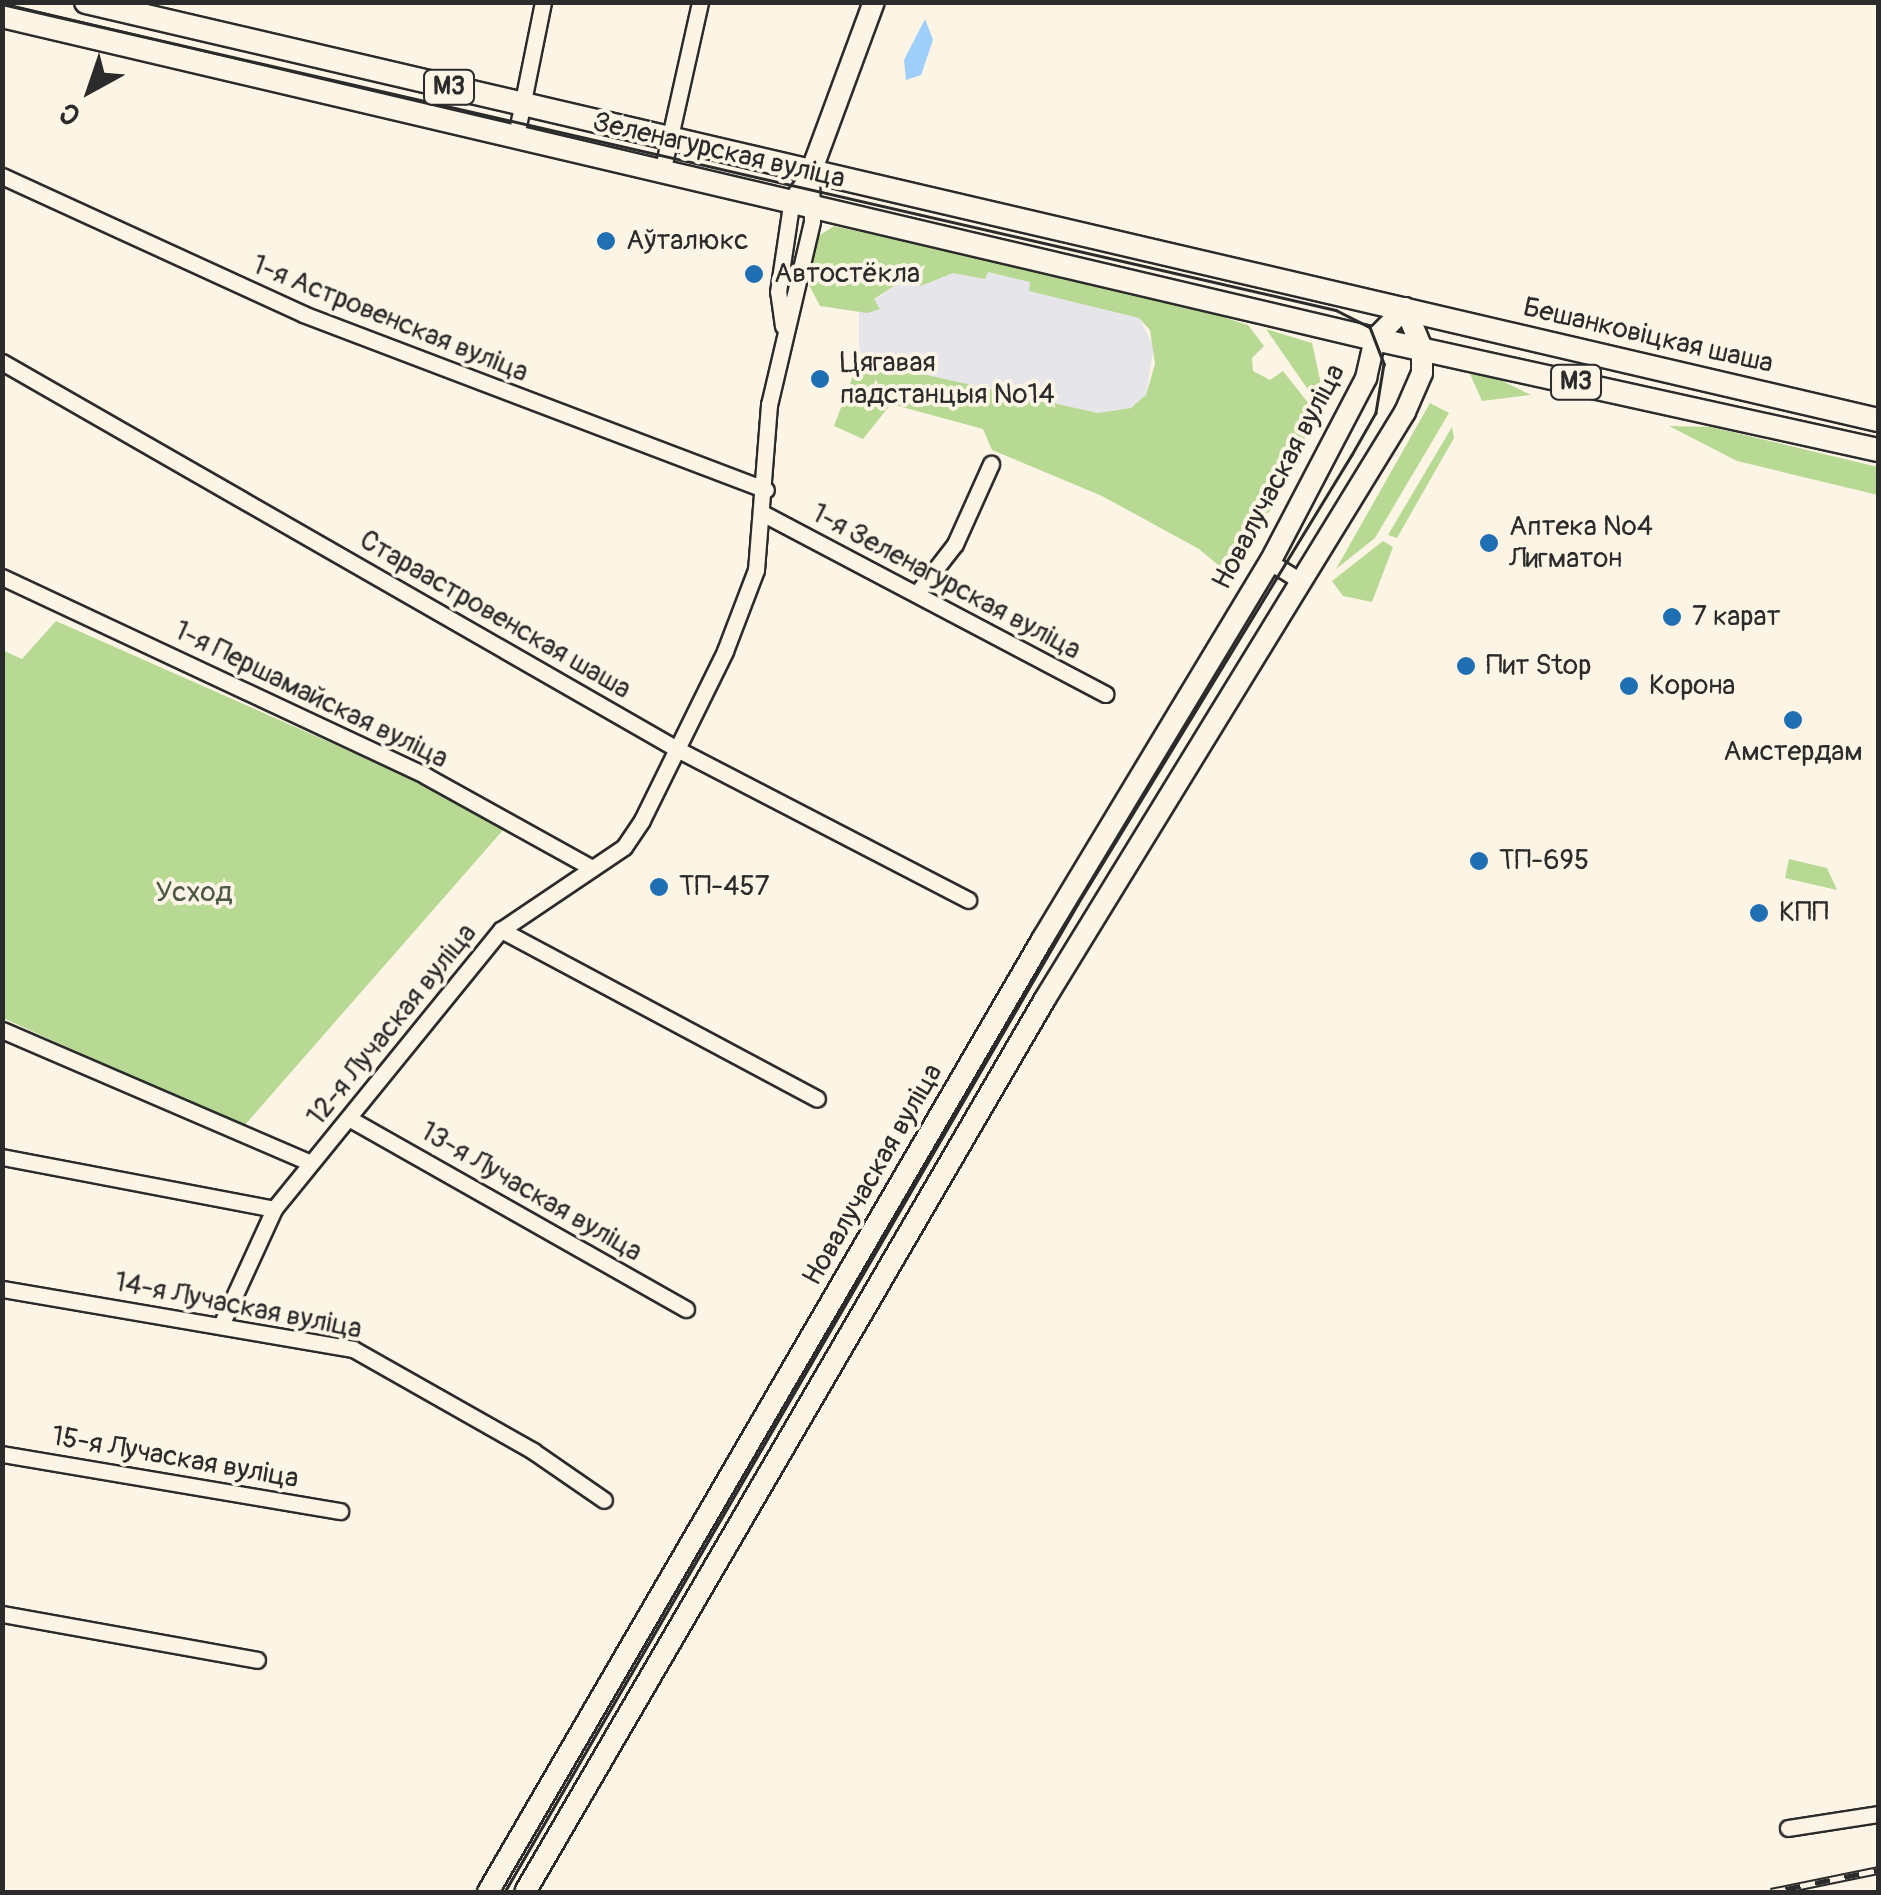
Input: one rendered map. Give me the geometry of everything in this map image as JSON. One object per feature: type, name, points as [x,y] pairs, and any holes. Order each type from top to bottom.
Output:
[{"type":"main road","name":"Зеленагурская вуліца","points":[[86,2],[1405,308]]},
{"type":"main road","points":[[812,172],[874,2]]},
{"type":"main road","name":"Зеленагурская вуліца","points":[[2,16],[803,200],[1422,348]]},
{"type":"main road","points":[[525,1892],[1297,580],[1405,412],[1422,373],[1422,348],[1405,308]]},
{"type":"main road","name":"Новалучаская вуліца","points":[[488,1892],[1033,955],[1270,562],[1366,378],[1375,339],[1405,308]]},
{"type":"main road","name":"Бешанковіцкая шаша","points":[[1405,308],[1878,420]]},
{"type":"main road","name":"М3","points":[[1422,348],[1878,450]]},
{"type":"street","points":[[516,136],[542,2]]},
{"type":"street","points":[[663,168],[700,2]]},
{"type":"street","points":[[118,42],[124,12]]},
{"type":"street","points":[[604,156],[612,123]]},
{"type":"street","points":[[783,326],[778,292],[812,172]]},
{"type":"street","name":"1-я Астровенская вуліца","points":[[2,176],[303,314],[766,490]]},
{"type":"street","points":[[783,326],[798,294],[803,200]]},
{"type":"street","name":"12-я Лучаская вуліца","points":[[2,1030],[311,1162],[350,1120],[502,930],[624,847],[677,748],[750,586],[764,514],[769,405],[783,326]]},
{"type":"street","name":"Стараастровенская шаша","points":[[2,362],[677,748],[968,900]]},
{"type":"street","points":[[916,593],[955,544],[991,464]]},
{"type":"street","name":"1-я Зеленагурская вуліца","points":[[764,514],[1106,694]]},
{"type":"street","points":[[1270,562],[1297,580]]},
{"type":"street","name":"1-я Першамайская вуліца","points":[[2,577],[426,776],[592,868]]},
{"type":"street","points":[[502,930],[818,1099]]},
{"type":"street","name":"13-я Лучаская вуліца","points":[[350,1120],[686,1309]]},
{"type":"street","points":[[2,1157],[274,1209]]},
{"type":"street","points":[[221,1325],[274,1209],[311,1162]]},
{"type":"street","name":"14-я Лучаская вуліца","points":[[2,1289],[353,1349],[533,1451],[604,1500]]},
{"type":"street","name":"15-я Лучаская вуліца","points":[[2,1454],[340,1512]]},
{"type":"street","points":[[2,1614],[257,1660]]},
{"type":"street","points":[[1788,1828],[1878,1814]]},
{"type":"shaded area","points":[[987,272],[1031,282],[1030,291],[1139,318],[1154,347],[1146,395],[1131,408],[1098,413],[859,360],[859,312],[880,308],[874,300],[913,274],[922,286],[953,273],[985,279]]},
{"type":"green space","points":[[834,226],[1169,300],[1248,325],[1264,346],[1252,358],[1253,371],[1270,380],[1283,371],[1317,414],[1236,580],[1199,549],[1102,496],[992,450],[983,429],[891,404],[863,439],[834,426],[859,360],[1098,413],[1131,408],[1146,395],[1155,364],[1150,330],[1139,318],[1029,291],[1030,282],[988,272],[985,279],[953,273],[921,286],[913,274],[874,299],[880,309],[867,313],[820,306],[807,281],[817,237]]},
{"type":"green space","points":[[1266,329],[1312,343],[1325,402],[1320,407]]},
{"type":"green space","points":[[1470,374],[1494,377],[1531,395],[1482,401]]},
{"type":"green space","points":[[1430,403],[1449,413],[1375,538],[1336,569]]},
{"type":"green space","points":[[1669,426],[1711,427],[1878,467],[1878,495],[1737,461]]},
{"type":"green space","points":[[1452,427],[1454,438],[1397,538],[1388,535]]},
{"type":"green space","points":[[1383,541],[1393,547],[1372,602],[1343,596],[1332,581]]},
{"type":"green space","name":"Усход","points":[[56,621],[406,776],[504,829],[243,1127],[3,1018],[2,650],[22,659]]},
{"type":"green space","points":[[1789,859],[1827,868],[1837,890],[1785,878]]},
{"type":"water","points":[[925,19],[933,40],[921,75],[906,80],[904,60]]},
{"type":"tram line","points":[[2,4],[1336,310],[1370,327],[1384,364],[1376,413],[1352,455],[1078,904],[505,1892]]},
{"type":"railway","points":[[1771,1892],[1878,1870]]},
{"type":"place","name":"Аўталюкс","points":[[606,241]]},
{"type":"place","name":"Автостёкла","points":[[754,274]]},
{"type":"place","name":"Цягавая падстанцыя №14","points":[[820,379]]},
{"type":"place","name":"Аптека №4 Лигматон","points":[[1489,543]]},
{"type":"place","name":"7 карат","points":[[1672,617]]},
{"type":"place","name":"Пит Stop","points":[[1466,666]]},
{"type":"place","name":"Корона","points":[[1629,686]]},
{"type":"place","name":"Амстердам","points":[[1793,720]]},
{"type":"place","name":"ТП-695","points":[[1479,861]]},
{"type":"place","name":"ТП-457","points":[[659,887]]},
{"type":"place","name":"КПП","points":[[1759,913]]}]
